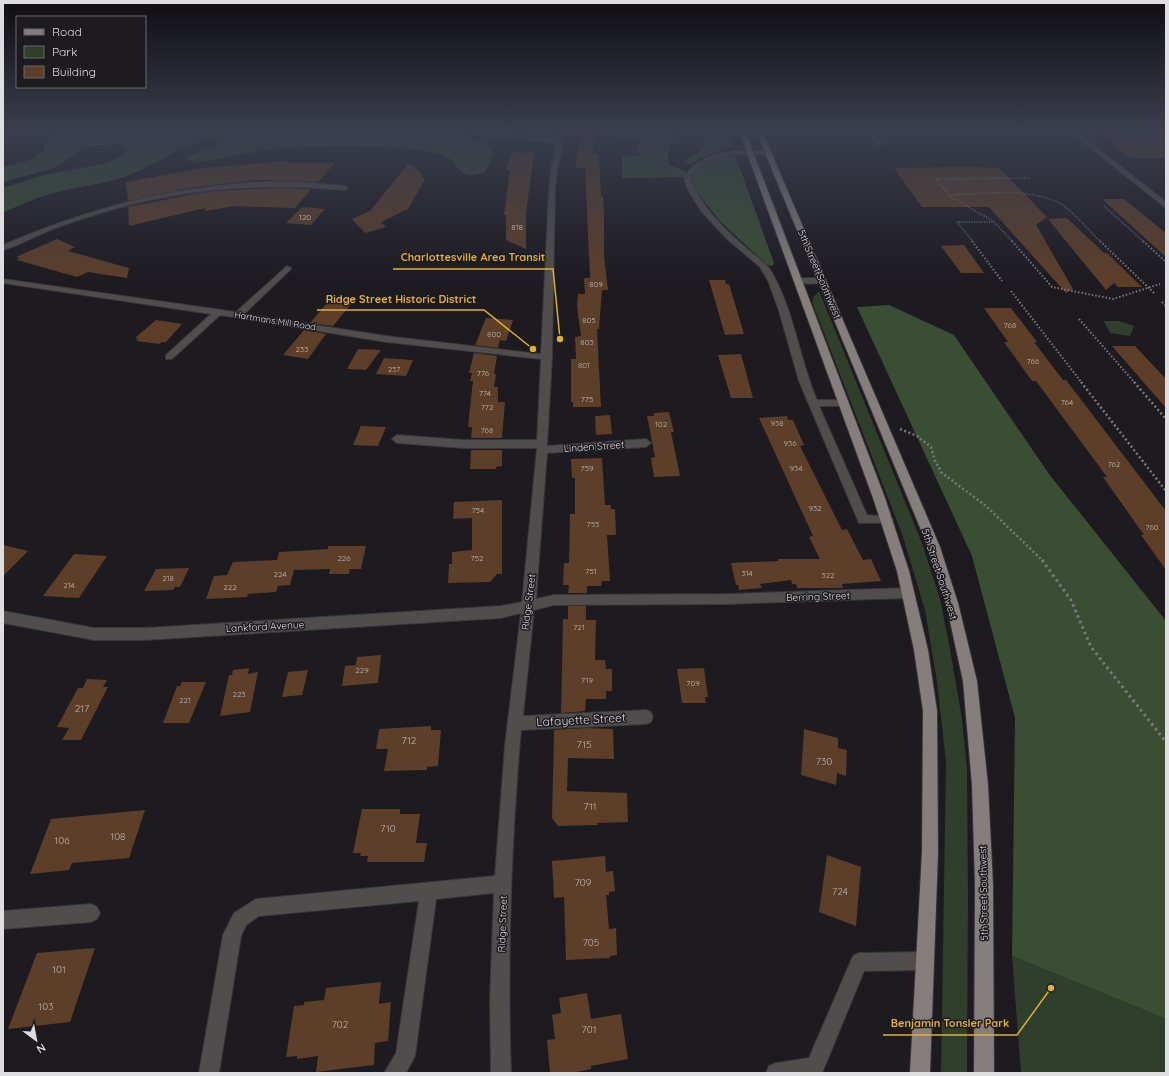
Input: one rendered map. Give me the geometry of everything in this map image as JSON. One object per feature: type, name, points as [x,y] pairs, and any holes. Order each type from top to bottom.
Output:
[{"type":"main road","points":[[761,181],[887,520],[908,593],[921,650],[930,711],[930,852],[920,1073]]},
{"type":"main road","name":"5th Street Southwest","points":[[780,181],[934,547],[952,603],[970,681],[980,785],[984,885],[984,1073]]},
{"type":"street","name":"Ridge Street","points":[[502,1073],[500,1040],[503,884],[510,775],[527,606],[536,535],[543,447],[553,181]]},
{"type":"street","points":[[688,181],[689,186],[708,212],[732,238],[766,269],[784,311],[791,343],[804,381],[815,403],[863,520],[887,520]]},
{"type":"street","points":[[1135,181],[1166,206]]},
{"type":"street","points":[[3,248],[86,215],[133,202],[180,192],[226,186],[272,183],[345,188]]},
{"type":"street","points":[[238,315],[287,268]]},
{"type":"street","points":[[798,280],[822,280]]},
{"type":"street","name":"Hartmans Mill Road","points":[[3,281],[238,315],[386,339],[547,358]]},
{"type":"street","points":[[169,357],[218,312]]},
{"type":"street","points":[[815,403],[844,403]]},
{"type":"street","name":"Linden Street","points":[[397,439],[464,444],[543,447],[646,443]]},
{"type":"street","name":"Berring Street","points":[[527,606],[554,600],[728,599],[908,593]]},
{"type":"street","name":"Lankford Avenue","points":[[3,617],[94,634],[145,634],[502,612],[527,606]]},
{"type":"street","name":"Lafayette Street","points":[[515,723],[646,717]]},
{"type":"street","points":[[209,1073],[232,935],[240,918],[256,908],[503,884]]},
{"type":"street","points":[[394,1073],[405,1056],[429,891]]},
{"type":"street","points":[[3,920],[92,913]]},
{"type":"street","points":[[776,1073],[815,1067],[859,962],[925,961]]},
{"type":"path","points":[[938,181],[949,195],[994,222],[1052,287],[1113,298],[1160,284]]},
{"type":"path","points":[[949,195],[1028,195],[1053,199],[1069,210],[1147,288],[1154,293]]},
{"type":"path","points":[[1104,206],[1166,262]]},
{"type":"path","points":[[994,222],[957,222],[1002,281]]},
{"type":"path","points":[[1011,291],[1166,491]]},
{"type":"path","points":[[1162,302],[1166,306]]},
{"type":"path","points":[[1079,319],[1166,419]]},
{"type":"path","points":[[898,428],[917,436],[931,447],[935,461],[942,473],[986,506],[1045,563],[1071,600],[1092,647],[1166,742]]},
{"type":"green space","points":[[24,181],[109,181],[49,194],[3,213],[3,188]]},
{"type":"green space","points":[[691,181],[745,181],[774,263],[772,266],[767,265],[720,221],[692,186]]},
{"type":"green space","points":[[819,291],[922,543],[940,599],[950,649],[962,719],[967,769],[967,1073],[941,1073],[946,762],[937,682],[925,610],[902,534],[812,302],[814,296]]},
{"type":"green space","points":[[889,305],[954,335],[1049,474],[1166,621],[1166,1019],[1012,956],[1015,718],[972,556],[857,307]]},
{"type":"green space","points":[[1104,321],[1119,321],[1134,326],[1130,336],[1110,333]]},
{"type":"green space","points":[[1012,956],[1166,1019],[1166,1073],[1021,1073]]},
{"type":"building","points":[[247,181],[190,188],[128,201],[126,182]]},
{"type":"building","points":[[394,181],[424,181],[408,209],[381,222],[386,227],[365,233],[352,219],[370,211]]},
{"type":"building","points":[[509,181],[530,181],[526,213],[526,249],[506,240],[506,215],[504,215]]},
{"type":"building","points":[[586,181],[600,181],[601,197],[603,197],[604,256],[608,290],[602,290],[599,329],[597,329],[601,407],[573,407],[573,402],[571,402],[571,359],[576,359],[575,337],[581,336],[577,307],[578,294],[585,294],[584,278],[590,278]]},
{"type":"building","points":[[903,181],[1012,181],[1047,217],[1036,225],[1073,289],[1066,293],[989,207],[922,207]]},
{"type":"building","points":[[279,188],[311,189],[295,208],[234,206],[205,211],[205,208],[129,226],[128,207],[215,191]]},
{"type":"building","points":[[1102,199],[1124,199],[1166,233],[1166,257]]},
{"type":"building","points":[[302,207],[325,209],[311,225],[286,223]]},
{"type":"building","points":[[1067,218],[1104,253],[1107,253],[1142,287],[1118,287],[1114,283],[1106,290],[1048,219]]},
{"type":"building","points":[[57,239],[75,247],[68,251],[129,268],[127,278],[88,272],[77,277],[17,260],[20,258],[16,257]]},
{"type":"building","points":[[964,245],[984,273],[961,273],[941,246]]},
{"type":"building","points":[[709,280],[725,280],[726,284],[729,284],[744,334],[725,335]]},
{"type":"building","points":[[334,301],[351,304],[333,326],[310,323],[327,303],[332,304]]},
{"type":"building","points":[[984,308],[1011,308],[1037,342],[1034,342],[1063,380],[1066,380],[1166,511],[1166,570],[1141,535],[1144,535],[1103,477],[1107,477],[1036,381],[1032,381],[1004,342],[1008,342]]},
{"type":"building","points":[[486,318],[513,320],[506,341],[500,340],[498,348],[475,345]]},
{"type":"building","points":[[156,320],[182,324],[166,342],[159,344],[136,341],[138,339],[135,338]]},
{"type":"building","points":[[304,330],[326,334],[308,359],[283,355]]},
{"type":"building","points":[[1112,346],[1135,346],[1166,379],[1166,408]]},
{"type":"building","points":[[358,349],[381,350],[366,370],[347,369]]},
{"type":"building","points":[[474,353],[497,356],[494,374],[496,374],[494,387],[498,387],[498,402],[505,402],[502,438],[471,438],[472,427],[468,427],[473,381],[470,381],[472,373],[469,373]]},
{"type":"building","points":[[741,354],[753,398],[731,398],[718,355]]},
{"type":"building","points":[[384,358],[413,360],[406,376],[376,374]]},
{"type":"building","points":[[669,412],[674,432],[671,432],[680,476],[654,477],[651,458],[655,457],[647,416],[654,416],[654,413]]},
{"type":"building","points":[[610,415],[612,434],[596,435],[595,416]]},
{"type":"building","points":[[787,416],[788,420],[793,420],[804,445],[800,446],[842,530],[847,529],[863,560],[871,559],[881,581],[842,584],[843,588],[797,588],[796,584],[792,584],[791,580],[760,584],[762,588],[739,590],[738,585],[736,585],[731,563],[778,561],[778,559],[820,559],[809,537],[813,536],[759,418]]},
{"type":"building","points":[[361,426],[386,427],[378,446],[353,445]]},
{"type":"building","points":[[471,450],[502,450],[502,466],[496,467],[496,469],[470,469]]},
{"type":"building","points":[[602,458],[605,505],[611,505],[611,509],[615,509],[616,535],[607,535],[610,581],[602,581],[601,586],[587,586],[587,593],[568,593],[569,585],[563,585],[564,563],[569,563],[570,514],[575,514],[575,478],[572,478],[571,459]]},
{"type":"building","points":[[502,500],[502,574],[497,574],[490,582],[448,583],[449,564],[452,564],[452,552],[472,550],[472,518],[453,519],[454,502]]},
{"type":"building","points":[[3,545],[28,551],[3,576]]},
{"type":"building","points":[[328,546],[366,546],[361,569],[350,569],[349,574],[329,574],[330,569],[294,570],[290,585],[278,586],[276,592],[248,594],[247,597],[206,599],[214,576],[227,575],[233,562],[277,560],[279,552],[328,549]]},
{"type":"building","points":[[74,554],[107,556],[79,598],[43,596]]},
{"type":"building","points":[[189,568],[180,587],[175,587],[173,590],[144,591],[156,569]]},
{"type":"building","points":[[568,606],[586,606],[586,620],[596,620],[595,660],[605,660],[606,669],[612,669],[612,691],[606,691],[606,699],[586,699],[585,711],[561,713],[563,619],[568,619]]},
{"type":"building","points":[[381,655],[378,683],[342,686],[345,666],[356,665],[357,657]]},
{"type":"building","points":[[249,668],[248,674],[258,672],[250,712],[220,716],[229,675],[232,675],[233,670]]},
{"type":"building","points":[[704,668],[708,697],[705,697],[706,703],[682,703],[677,669]]},
{"type":"building","points":[[308,670],[302,695],[282,697],[288,672]]},
{"type":"building","points":[[87,679],[107,680],[103,687],[108,687],[81,740],[62,740],[69,728],[57,727],[78,688],[83,688]]},
{"type":"building","points":[[182,682],[206,682],[189,723],[163,723],[177,686],[180,686]]},
{"type":"building","points":[[431,726],[431,730],[441,730],[438,766],[427,767],[427,770],[384,771],[388,749],[376,749],[379,729]]},
{"type":"building","points":[[585,728],[613,729],[614,759],[568,758],[567,791],[627,793],[628,822],[597,823],[598,825],[558,826],[552,818],[554,730]]},
{"type":"building","points":[[804,729],[838,738],[838,748],[847,750],[846,776],[837,773],[836,785],[801,775]]},
{"type":"building","points":[[362,809],[400,809],[400,814],[420,814],[416,843],[427,843],[424,862],[367,862],[368,856],[360,856],[361,853],[353,853]]},
{"type":"building","points":[[145,810],[129,858],[72,863],[69,870],[30,874],[51,819]]},
{"type":"building","points":[[827,855],[861,867],[856,926],[819,912]]},
{"type":"building","points":[[605,856],[606,872],[613,871],[615,891],[609,892],[609,895],[606,895],[609,929],[616,928],[617,955],[610,956],[610,958],[566,960],[564,897],[554,898],[552,861]]},
{"type":"building","points":[[95,948],[70,1022],[8,1029],[37,953]]},
{"type":"building","points":[[381,982],[379,1004],[391,1002],[388,1041],[375,1043],[374,1065],[316,1072],[318,1056],[297,1059],[297,1056],[286,1057],[294,1006],[304,1005],[304,1002],[324,1000],[326,988]]},
{"type":"building","points":[[587,993],[591,1019],[621,1014],[628,1059],[591,1066],[591,1069],[571,1073],[550,1073],[547,1040],[555,1039],[552,1015],[561,1013],[559,998]]},
{"type":"place","name":"Charlottesville Area Transit","points":[[560,339]]},
{"type":"place","name":"Ridge Street Historic District","points":[[533,349]]},
{"type":"place","name":"Benjamin Tonsler Park","points":[[1051,988]]}]
